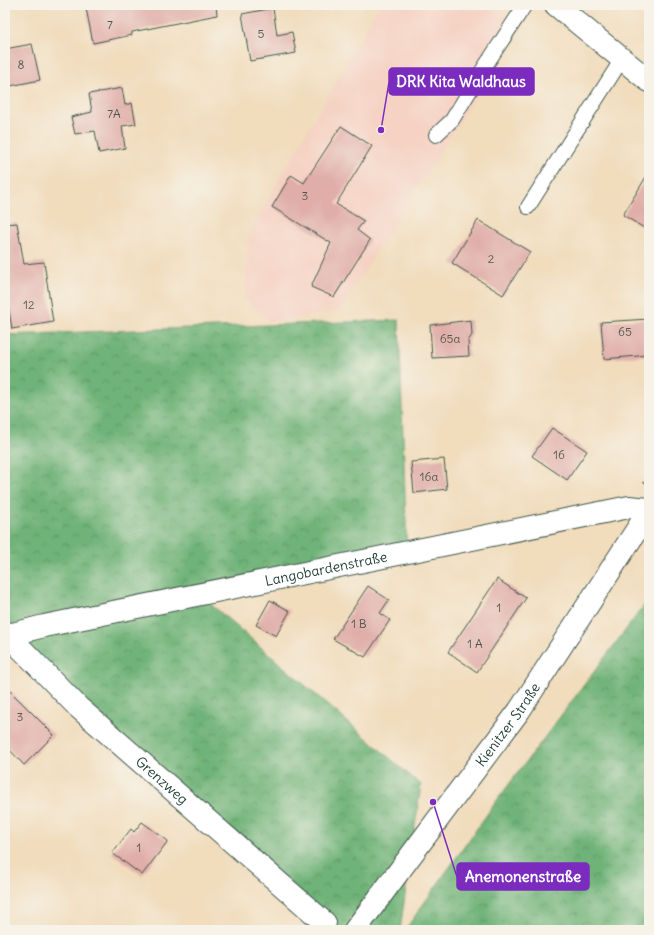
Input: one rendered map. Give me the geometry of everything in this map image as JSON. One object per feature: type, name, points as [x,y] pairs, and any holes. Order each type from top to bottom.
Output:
[{"type":"street","points":[[556,5],[649,81]]},
{"type":"street","name":"Langobardenstraße","points":[[6,634],[399,552],[628,507],[649,510]]},
{"type":"street","name":"Kienitzer Straße","points":[[355,930],[518,711],[649,510]]},
{"type":"street","name":"Grenzweg","points":[[6,634],[78,707],[318,924]]},
{"type":"lane","points":[[436,135],[452,120],[480,74],[526,5]]},
{"type":"lane","points":[[528,207],[622,59]]},
{"type":"shaded area","points":[[380,5],[489,5],[521,25],[339,311],[270,322],[245,300],[248,234]]},
{"type":"green space","points":[[399,320],[407,551],[199,594],[421,785],[400,930],[309,930],[319,919],[5,632],[5,335]]},
{"type":"green space","points":[[649,599],[649,930],[405,930],[498,799]]},
{"type":"building","points":[[104,5],[216,5],[217,15],[132,32],[132,35],[93,43],[86,8]]},
{"type":"building","points":[[273,8],[277,35],[292,32],[296,53],[250,61],[242,14]]},
{"type":"building","points":[[32,44],[40,80],[5,87],[5,49]]},
{"type":"building","points":[[122,88],[125,105],[132,103],[136,124],[122,126],[125,148],[99,153],[95,131],[75,134],[71,117],[92,112],[89,94]]},
{"type":"building","points":[[341,126],[372,146],[336,204],[364,221],[357,230],[370,240],[334,297],[311,287],[331,243],[272,207],[291,175],[304,183]]},
{"type":"building","points":[[649,172],[649,231],[623,215]]},
{"type":"building","points":[[478,220],[530,252],[503,295],[452,263]]},
{"type":"building","points":[[17,223],[24,264],[44,262],[53,322],[12,329],[5,286],[5,224]]},
{"type":"building","points":[[649,319],[649,355],[604,359],[601,322]]},
{"type":"building","points":[[471,320],[472,335],[468,341],[469,356],[432,358],[430,325]]},
{"type":"building","points":[[552,428],[587,451],[567,480],[532,456]]},
{"type":"building","points":[[444,459],[447,489],[414,493],[411,462]]},
{"type":"building","points":[[497,579],[526,598],[477,672],[448,652]]},
{"type":"building","points":[[368,586],[389,600],[380,613],[390,620],[365,657],[333,639]]},
{"type":"building","points":[[270,600],[290,611],[276,636],[256,625]]},
{"type":"building","points":[[5,686],[54,735],[24,765],[5,745]]},
{"type":"building","points":[[142,822],[168,841],[142,875],[112,853],[131,829],[134,832]]},
{"type":"place","name":"DRK Kita Waldhaus","points":[[381,130]]},
{"type":"place","name":"Anemonenstraße","points":[[433,802]]}]
